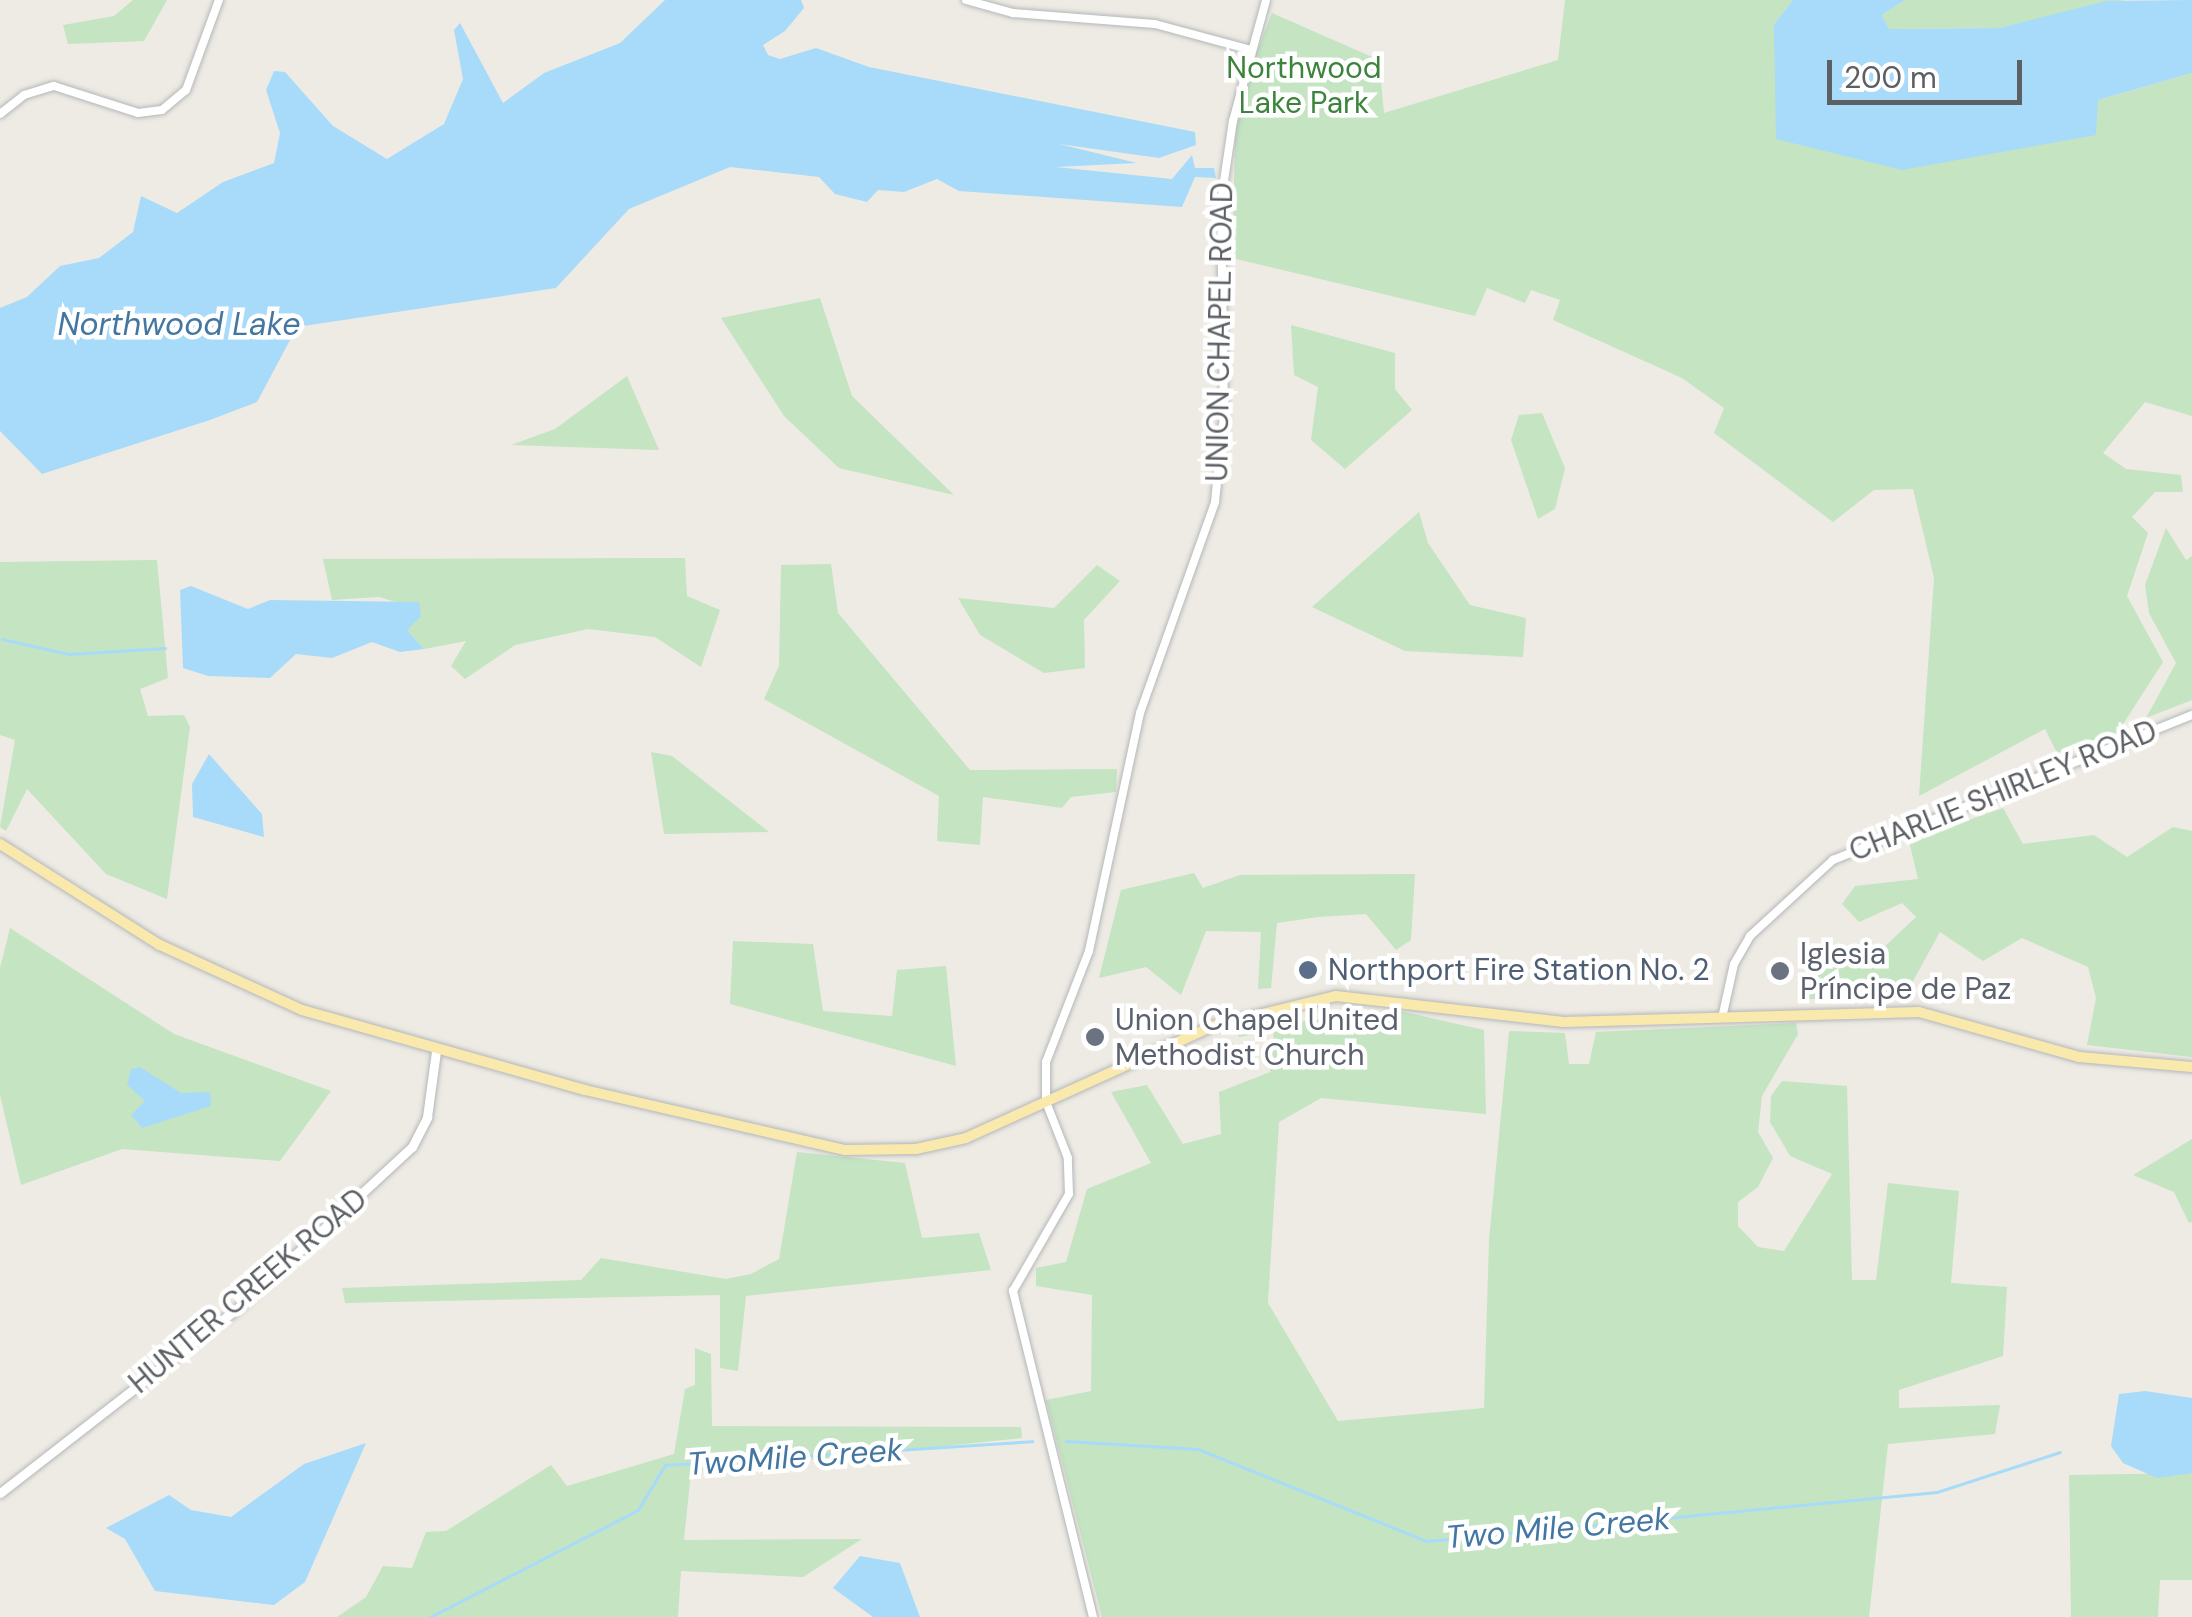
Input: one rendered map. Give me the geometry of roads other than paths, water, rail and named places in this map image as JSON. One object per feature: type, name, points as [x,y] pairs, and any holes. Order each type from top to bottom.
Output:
[{"type":"main road","points":[[0,844],[215,974],[436,1050],[845,1150],[938,1144],[1046,1102],[1213,1026],[1336,996],[1564,1022],[1918,1012],[2080,1057],[2192,1067]]},
{"type":"main road","name":"HUNTER CREEK ROAD","points":[[0,1493],[240,1306],[412,1147],[428,1117],[436,1050]]},
{"type":"street","points":[[0,114],[24,95],[54,86],[138,113],[162,110],[186,90],[219,0]]},
{"type":"street","points":[[966,0],[1013,13],[1155,24],[1251,50]]},
{"type":"street","name":"UNION CHAPEL ROAD","points":[[1046,1102],[1046,1062],[1089,951],[1136,726],[1215,502],[1224,415],[1221,200],[1251,50],[1266,0]]},
{"type":"street","name":"CHARLIE SHIRLEY ROAD","points":[[1722,1018],[1734,964],[1750,936],[1833,860],[2192,716]]},
{"type":"street","points":[[1046,1102],[1071,1184],[1058,1218],[1017,1276],[1013,1308],[1093,1617]]},
{"type":"water","name":"Northwood Lake","points":[[665,0],[801,0],[804,8],[785,31],[763,45],[768,55],[780,59],[816,48],[869,67],[1195,132],[1196,145],[1159,158],[1059,144],[1137,163],[1056,167],[1172,179],[1192,155],[1195,168],[1214,168],[1216,178],[1195,177],[1182,207],[959,191],[937,179],[904,192],[878,190],[867,202],[835,194],[819,177],[730,167],[629,209],[556,288],[297,327],[257,402],[210,420],[42,474],[0,431],[0,308],[27,297],[60,266],[99,258],[133,232],[141,196],[177,213],[223,182],[274,163],[280,133],[266,90],[274,71],[285,72],[333,126],[387,159],[444,124],[463,79],[454,30],[460,23],[503,103],[544,73],[620,43]]},
{"type":"water","points":[[1793,0],[1905,0],[1882,15],[1889,29],[2000,28],[2106,1],[2192,0],[2192,73],[2098,100],[2096,135],[1902,170],[1776,139],[1774,24]]},
{"type":"water","points":[[191,586],[248,609],[270,600],[419,602],[421,616],[407,630],[424,649],[400,652],[372,642],[332,658],[296,654],[270,678],[208,676],[183,668],[180,590]]},
{"type":"water","points":[[209,754],[262,814],[264,837],[193,817],[192,784]]},
{"type":"water","points":[[140,1067],[181,1093],[210,1092],[211,1106],[142,1128],[131,1115],[145,1101],[127,1085],[131,1069]]},
{"type":"water","points":[[2145,1391],[2192,1398],[2192,1473],[2157,1478],[2123,1463],[2111,1446],[2119,1394]]},
{"type":"water","points":[[366,1443],[305,1582],[274,1605],[155,1591],[125,1539],[106,1528],[169,1495],[191,1510],[231,1517],[304,1464]]},
{"type":"water","points":[[860,1556],[900,1563],[920,1617],[873,1617],[833,1588]]},
{"type":"waterway","points":[[2,639],[69,654],[165,648]]},
{"type":"waterway","name":"TwoMile Creek","points":[[430,1617],[638,1510],[665,1465],[1032,1441]]},
{"type":"waterway","name":"Two Mile Creek","points":[[1066,1441],[1198,1449],[1427,1541],[1937,1492],[2060,1452]]},
{"type":"place","name":"Northport Fire Station No. 2","points":[[1308,970]]},
{"type":"place","name":"Iglesia Príncipe de Paz","points":[[1780,971]]},
{"type":"place","name":"Union Chapel United Methodist Church","points":[[1095,1037]]},
{"type":"park label","name":"Northwood Lake Park","points":[[1304,85]]}]
